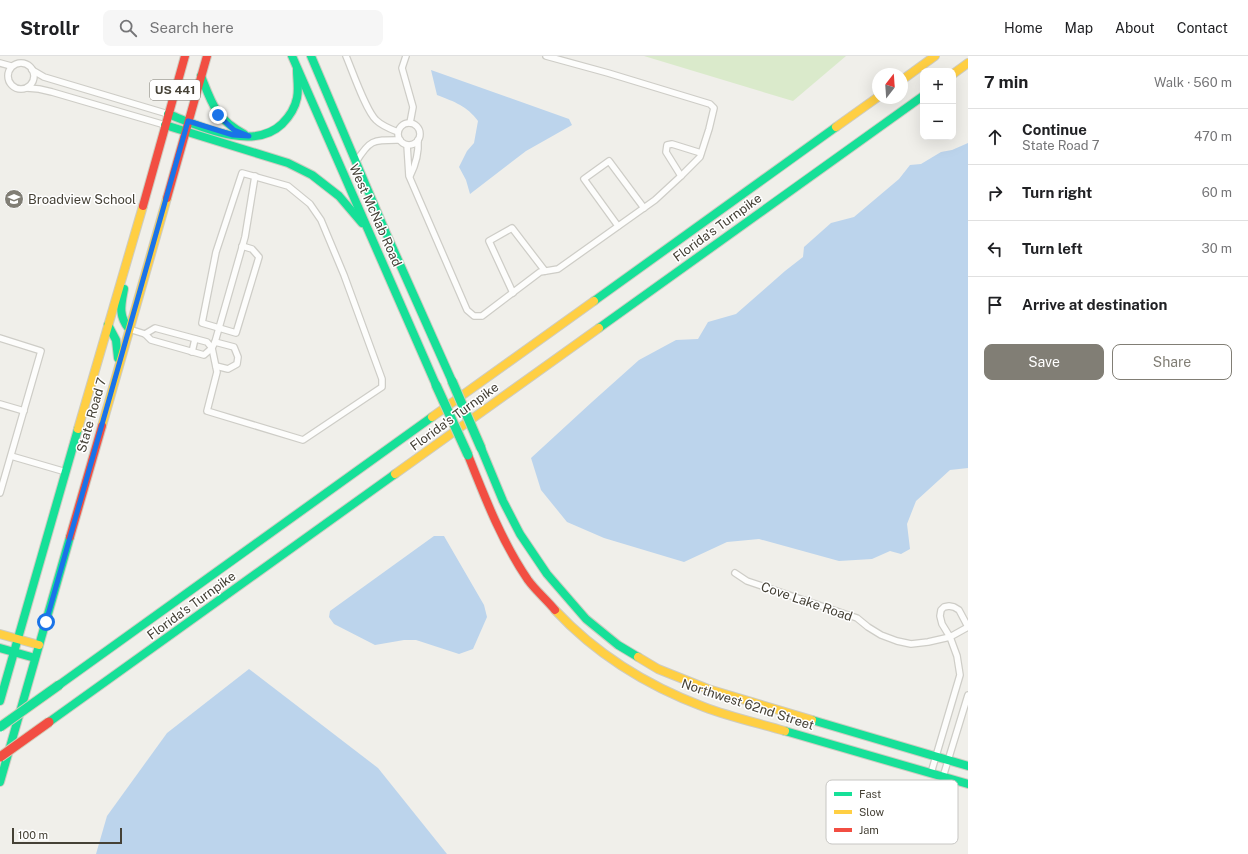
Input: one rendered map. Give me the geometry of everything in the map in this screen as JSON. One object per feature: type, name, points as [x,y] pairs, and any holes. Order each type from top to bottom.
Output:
[{"type":"main road","name":"State Road 7","points":[[0,701],[185,56]]},
{"type":"main road","name":"State Road 7","points":[[0,782],[207,56]]},
{"type":"main road","name":"West McNab Road","points":[[292,56],[468,455]]},
{"type":"main road","name":"West McNab Road","points":[[311,56],[386,233],[481,448]]},
{"type":"main road","points":[[908,76],[935,56]]},
{"type":"main road","points":[[956,72],[968,63]]},
{"type":"main road","points":[[168,114],[233,135],[262,136],[274,131],[285,122],[291,113],[297,98],[297,67]]},
{"type":"main road","points":[[201,76],[210,100],[218,115],[234,130],[249,136]]},
{"type":"main road","name":"Florida's Turnpike","points":[[0,757],[920,98]]},
{"type":"main road","name":"Florida's Turnpike","points":[[0,727],[872,101]]},
{"type":"main road","points":[[165,125],[288,163],[312,175],[339,196],[369,232]]},
{"type":"main road","points":[[127,262],[120,312],[123,322],[129,329]]},
{"type":"main road","points":[[108,325],[118,344],[117,371]]},
{"type":"main road","name":"Northwest 62nd Street","points":[[481,448],[503,501],[520,534],[547,574],[586,619],[618,645],[658,669],[708,689],[968,766]]},
{"type":"main road","name":"Northwest 62nd Street","points":[[468,455],[502,535],[529,581],[568,624],[608,658],[653,685],[704,706],[954,780]]},
{"type":"main road","points":[[0,634],[39,645]]},
{"type":"main road","points":[[0,648],[35,658]]},
{"type":"main road","name":"Northwest 62nd Street","points":[[958,781],[968,784]]},
{"type":"street","points":[[23,63],[25,56]]},
{"type":"street","points":[[346,56],[368,110],[375,120],[398,132]]},
{"type":"street","points":[[406,56],[402,68],[413,106],[410,123]]},
{"type":"street","points":[[407,145],[409,176],[467,310],[474,316],[482,316],[540,272],[558,268],[655,200],[700,157],[709,129],[714,108],[710,104],[546,56]]},
{"type":"street","points":[[0,63],[11,66],[23,63],[44,77],[168,114]]},
{"type":"street","points":[[7,78],[11,66]]},
{"type":"street","points":[[27,88],[34,78],[32,70]]},
{"type":"street","points":[[0,76],[7,78],[12,86],[16,88],[48,91],[165,125]]},
{"type":"street","points":[[106,107],[113,97]]},
{"type":"street","points":[[409,176],[416,163],[419,133],[416,127],[410,123],[401,126],[398,132],[398,138],[400,140],[407,145],[413,144],[418,140]]},
{"type":"street","name":"West McNab Road","points":[[356,162],[371,142],[400,140]]},
{"type":"street","points":[[681,176],[666,152],[667,145],[672,144],[701,153]]},
{"type":"street","points":[[618,226],[584,179],[590,174],[609,161],[644,208]]},
{"type":"street","points":[[145,334],[155,328],[207,342],[212,348],[217,372],[207,411],[303,440],[382,387],[382,379],[344,275],[321,220],[310,204],[288,186],[242,173],[216,252],[202,323],[236,333],[259,257],[252,249],[242,246]]},
{"type":"street","points":[[129,329],[145,334],[151,340],[204,355],[212,348],[245,238],[255,176]]},
{"type":"street","points":[[512,293],[489,241],[512,228],[545,271]]},
{"type":"street","points":[[0,338],[42,351],[0,493]]},
{"type":"street","points":[[192,352],[195,339]]},
{"type":"street","points":[[215,342],[234,347],[238,357],[236,364],[228,368],[216,366]]},
{"type":"street","points":[[0,404],[24,411]]},
{"type":"street","points":[[11,456],[66,472]]},
{"type":"street","name":"Cove Lake Road","points":[[734,573],[747,581],[856,618],[881,635],[897,641],[911,644],[928,642],[950,637],[968,627]]},
{"type":"street","points":[[931,773],[960,675],[957,656],[950,637],[942,624],[940,616],[941,610],[944,607],[949,606],[959,610],[968,627]]},
{"type":"street","points":[[943,777],[968,695]]},
{"type":"green space","points":[[644,56],[846,56],[793,101]]},
{"type":"water","points":[[431,70],[569,119],[572,125],[526,151],[470,194],[466,180],[459,167],[467,151],[474,143],[478,121],[465,108],[455,102],[437,95]]},
{"type":"water","points":[[968,143],[968,468],[950,470],[916,501],[907,524],[910,549],[901,554],[890,551],[872,559],[839,561],[759,539],[727,542],[684,562],[604,538],[567,522],[541,490],[531,458],[639,360],[676,340],[698,339],[708,322],[736,314],[803,257],[804,247],[831,223],[854,217],[899,179],[910,165],[921,164],[941,152],[952,150]]},
{"type":"water","points":[[434,536],[444,536],[484,605],[487,617],[473,649],[459,654],[416,640],[404,640],[375,645],[334,624],[329,617],[330,611]]},
{"type":"water","points":[[249,669],[378,768],[447,854],[96,854],[107,816],[167,733]]},
{"type":"traffic: fast","points":[[292,56],[436,385]]},
{"type":"traffic: fast","points":[[311,56],[386,233],[452,381]]},
{"type":"traffic: fast","points":[[168,114],[195,125],[226,134],[256,136],[270,132],[285,121],[295,105],[298,91],[297,70]]},
{"type":"traffic: fast","points":[[201,76],[208,95],[216,110],[227,123],[244,134]]},
{"type":"traffic: fast","points":[[599,328],[920,98]]},
{"type":"traffic: fast","points":[[165,125],[288,163],[312,175],[339,196],[362,223]]},
{"type":"traffic: fast","points":[[594,301],[836,127]]},
{"type":"traffic: fast","points":[[124,289],[121,310],[123,319],[129,329]]},
{"type":"traffic: fast","points":[[108,325],[116,340],[118,358]]},
{"type":"traffic: fast","points":[[452,381],[481,448]]},
{"type":"traffic: fast","points":[[436,385],[468,455]]},
{"type":"traffic: fast","points":[[59,685],[432,417]]},
{"type":"traffic: fast","points":[[0,701],[78,429]]},
{"type":"traffic: fast","points":[[481,448],[503,501],[520,534],[547,574],[586,619],[618,645],[638,657]]},
{"type":"traffic: fast","points":[[49,722],[395,474]]},
{"type":"traffic: fast","points":[[0,782],[70,537]]},
{"type":"traffic: fast","points":[[0,648],[35,658]]},
{"type":"traffic: fast","points":[[0,727],[59,685]]},
{"type":"traffic: fast","points":[[812,720],[968,766]]},
{"type":"traffic: fast","points":[[785,731],[954,780]]},
{"type":"traffic: fast","points":[[958,781],[968,784]]},
{"type":"traffic: slow","points":[[908,76],[935,56]]},
{"type":"traffic: slow","points":[[956,72],[968,63]]},
{"type":"traffic: slow","points":[[836,127],[872,101]]},
{"type":"traffic: slow","points":[[102,426],[167,198]]},
{"type":"traffic: slow","points":[[78,429],[143,206]]},
{"type":"traffic: slow","points":[[432,417],[594,301]]},
{"type":"traffic: slow","points":[[395,474],[599,328]]},
{"type":"traffic: slow","points":[[555,610],[588,641],[643,679],[683,699],[714,711],[785,731]]},
{"type":"traffic: slow","points":[[0,634],[39,645]]},
{"type":"traffic: slow","points":[[638,657],[658,669],[708,689],[812,720]]},
{"type":"traffic: jam","points":[[143,206],[185,56]]},
{"type":"traffic: jam","points":[[167,198],[207,56]]},
{"type":"traffic: jam","points":[[70,537],[102,426]]},
{"type":"traffic: jam","points":[[468,455],[502,535],[510,550],[528,580],[555,610]]},
{"type":"traffic: jam","points":[[0,757],[49,722]]},
{"type":"place","name":"Broadview School","points":[[14,199]]},
{"type":"route","points":[[46,622],[188,121],[233,135],[249,136],[234,130],[218,115]]}]
